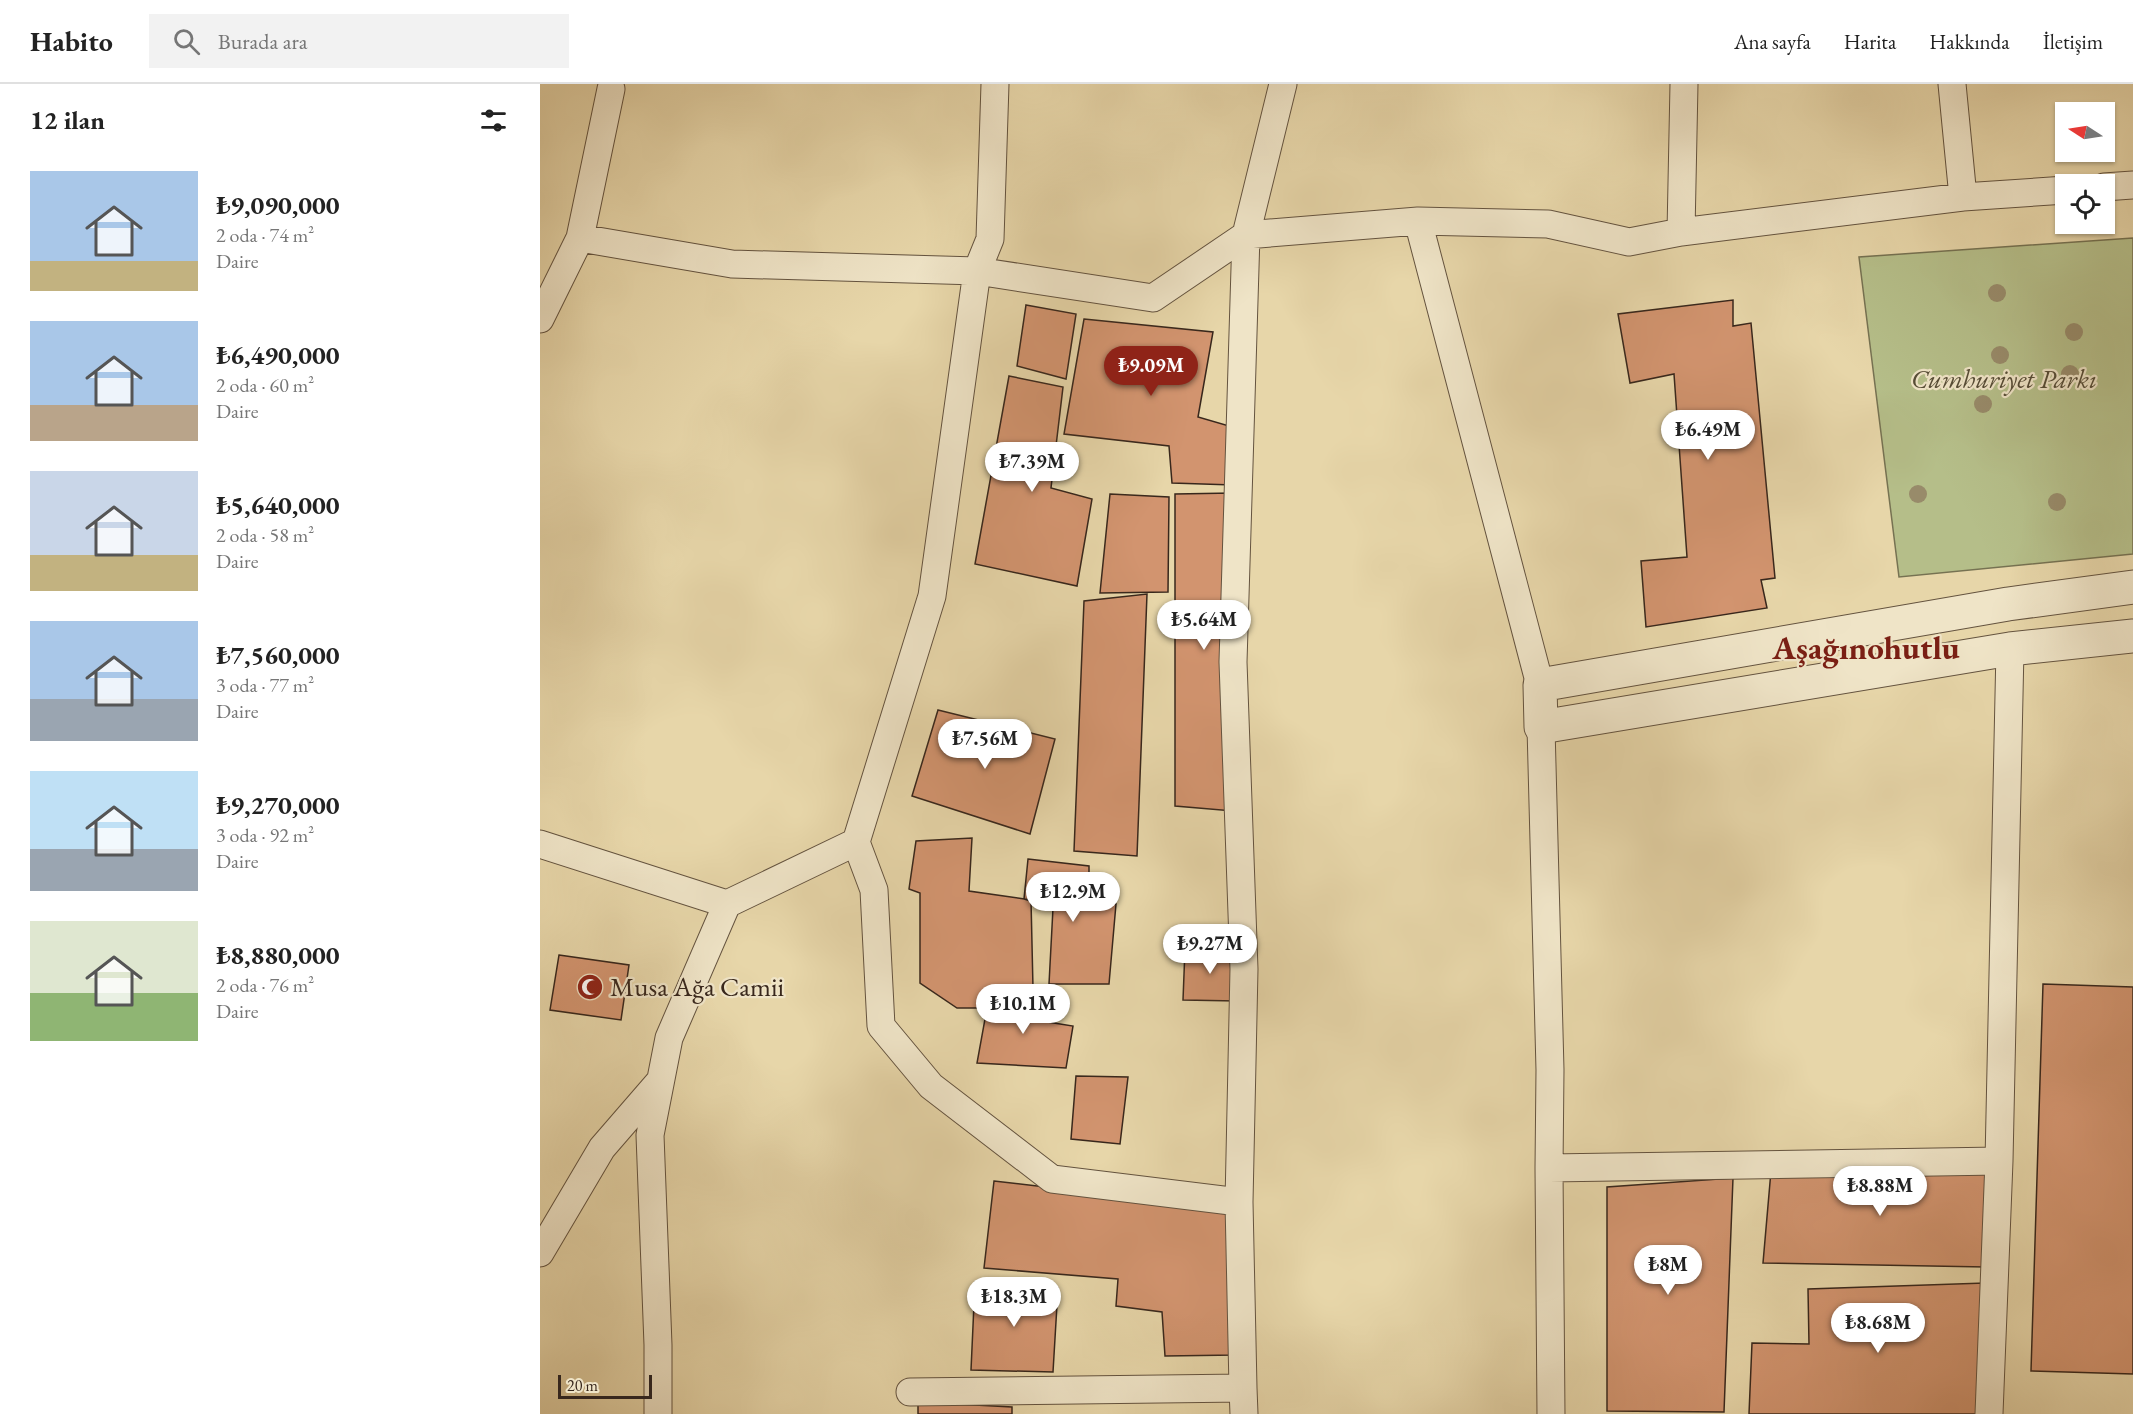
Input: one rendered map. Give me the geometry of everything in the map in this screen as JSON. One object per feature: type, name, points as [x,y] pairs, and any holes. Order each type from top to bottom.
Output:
[{"type":"street","points":[[910,1392],[1243,1401],[1239,1202],[1244,969],[1233,662],[1246,235],[1283,84]]},
{"type":"street","points":[[1681,232],[1684,84]]},
{"type":"street","points":[[1952,84],[1963,197]]},
{"type":"street","points":[[991,85],[990,239],[977,271],[932,596],[856,842],[874,890],[881,1026],[931,1086],[1052,1179],[1239,1202]]},
{"type":"street","points":[[540,319],[580,238],[611,89]]},
{"type":"street","points":[[2115,186],[2133,185]]},
{"type":"street","points":[[580,238],[732,264],[977,271],[1153,298],[1246,235],[1418,220],[1548,224],[1629,242],[1681,232],[1963,197],[2055,191]]},
{"type":"street","points":[[1418,220],[1540,685],[1550,1071],[1551,1414]]},
{"type":"street","points":[[1540,685],[2008,604],[2133,587]]},
{"type":"street","points":[[1541,728],[2010,649],[2133,636]]},
{"type":"street","points":[[1989,1414],[1999,1161],[2010,649]]},
{"type":"street","points":[[658,1414],[658,1345],[650,1135],[669,1038],[728,904],[856,842]]},
{"type":"street","points":[[540,844],[728,904]]},
{"type":"street","points":[[540,1253],[602,1148],[661,1080]]},
{"type":"street","points":[[1549,1168],[1999,1161]]},
{"type":"green space","name":"Cumhuriyet Parkı","points":[[2133,238],[2133,554],[1899,577],[1859,257]]},
{"type":"building","points":[[1733,300],[1733,326],[1751,323],[1775,578],[1761,580],[1767,608],[1646,627],[1641,561],[1687,557],[1674,374],[1630,383],[1618,314]]},
{"type":"building","points":[[1026,305],[1076,314],[1066,379],[1017,366]]},
{"type":"building","points":[[1084,319],[1213,332],[1198,417],[1236,428],[1233,485],[1172,483],[1169,446],[1064,434]]},
{"type":"building","points":[[1009,376],[1063,387],[1051,488],[1092,499],[1077,586],[975,564]]},
{"type":"building","points":[[1233,493],[1233,811],[1175,806],[1175,494]]},
{"type":"building","points":[[1110,494],[1169,497],[1168,592],[1100,593]]},
{"type":"building","points":[[1147,594],[1137,856],[1074,851],[1084,601]]},
{"type":"building","points":[[938,710],[1055,739],[1030,834],[912,796]]},
{"type":"building","points":[[972,838],[969,891],[1031,900],[1033,988],[987,1008],[957,1008],[920,983],[920,893],[909,889],[916,841]]},
{"type":"building","points":[[1028,859],[1089,866],[1089,902],[1116,904],[1109,984],[1049,984],[1053,908],[1024,899]]},
{"type":"building","points":[[1236,948],[1237,1001],[1183,1000],[1185,949]]},
{"type":"building","name":"Musa Ağa Camii","points":[[559,955],[629,965],[621,1020],[550,1010]]},
{"type":"building","points":[[2043,984],[2133,987],[2133,1374],[2031,1371]]},
{"type":"building","points":[[989,997],[1050,1001],[1048,1022],[1073,1026],[1066,1068],[977,1063]]},
{"type":"building","points":[[1076,1076],[1128,1077],[1120,1144],[1071,1139]]},
{"type":"building","points":[[1992,1167],[1986,1267],[1763,1263],[1771,1171]]},
{"type":"building","points":[[1733,1178],[1724,1412],[1607,1411],[1607,1187]]},
{"type":"building","points":[[994,1181],[1232,1209],[1236,1355],[1165,1356],[1162,1312],[1116,1306],[1118,1279],[984,1268]]},
{"type":"building","points":[[975,1282],[1058,1288],[1053,1372],[971,1370]]},
{"type":"building","points":[[1985,1283],[1978,1414],[1749,1414],[1752,1343],[1809,1344],[1808,1289]]},
{"type":"building","points":[[918,1402],[1012,1407],[1012,1414],[918,1414]]},
{"type":"place","name":"Musa Ağa Camii","points":[[590,987]]},
{"type":"district","name":"Aşağınohutlu","points":[[1866,647]]}]
